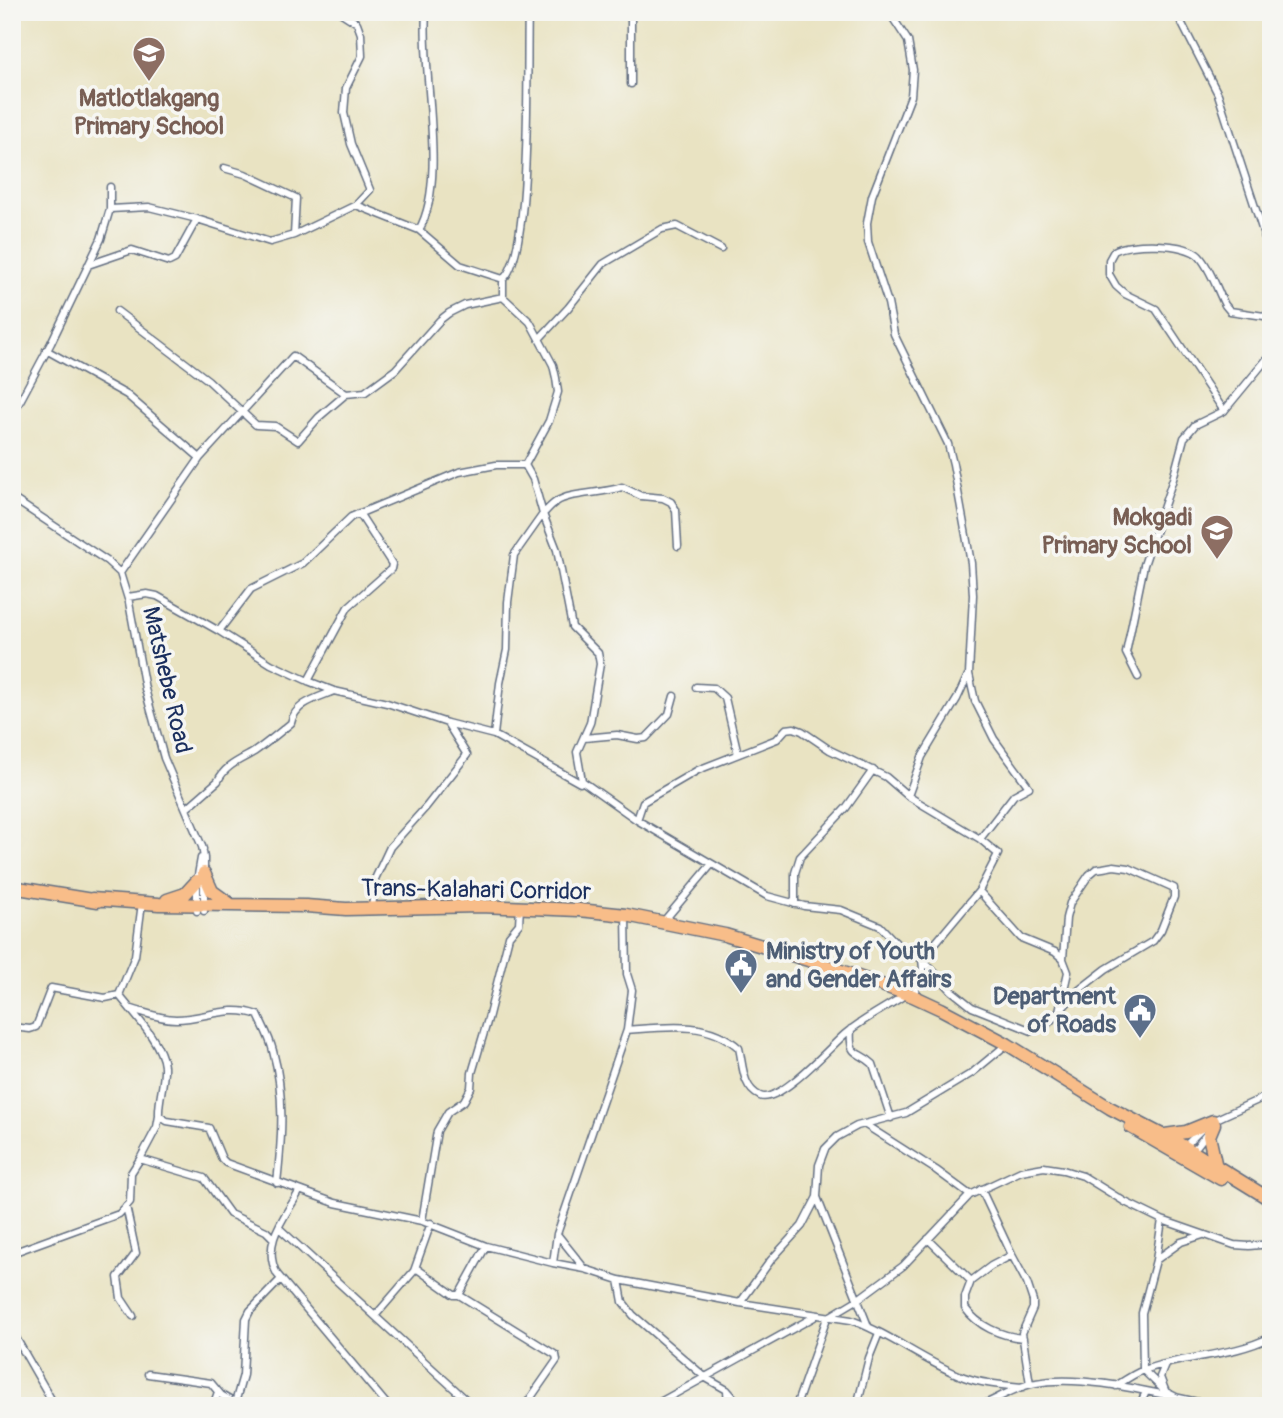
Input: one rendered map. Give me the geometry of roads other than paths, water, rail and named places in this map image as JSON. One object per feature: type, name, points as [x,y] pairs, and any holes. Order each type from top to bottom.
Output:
[{"type":"highway","points":[[142,906],[185,894],[201,877],[212,891],[233,905]]},
{"type":"highway","name":"Trans-Kalahari Corridor","points":[[12,887],[142,906],[307,911],[346,909]]},
{"type":"highway","name":"Trans-Kalahari Corridor","points":[[200,908],[233,905],[346,909],[520,907],[626,915],[725,935],[775,949],[910,995],[1007,1044],[1110,1108],[1164,1135],[1186,1153]]},
{"type":"highway","name":"Trans-Kalahari Corridor","points":[[1110,1108],[1127,1125],[1186,1153]]},
{"type":"highway","points":[[1164,1135],[1186,1132],[1217,1120]]},
{"type":"highway","points":[[1216,1167],[1209,1136],[1217,1120]]},
{"type":"highway","points":[[1186,1153],[1271,1199]]},
{"type":"highway","points":[[1186,1153],[1271,1208]]},
{"type":"street","points":[[110,209],[149,207],[270,242],[294,235],[356,205],[370,190],[351,144],[344,113],[346,88],[362,56],[363,46],[357,23],[340,12]]},
{"type":"street","points":[[419,230],[429,202],[432,165],[426,12]]},
{"type":"street","points":[[503,279],[510,274],[522,222],[526,159],[528,12]]},
{"type":"street","points":[[631,12],[631,84]]},
{"type":"street","points":[[889,12],[908,41],[913,70],[911,96],[872,196],[867,242],[888,303],[894,334],[948,444],[953,464],[971,563],[973,595],[969,674],[975,701],[985,724],[1006,758],[1029,787],[1014,795],[979,839]]},
{"type":"street","points":[[1177,12],[1218,94],[1271,256]]},
{"type":"street","points":[[224,168],[245,174],[296,198],[294,235]]},
{"type":"street","points":[[12,416],[101,239],[110,209],[110,187]]},
{"type":"street","points":[[356,205],[419,230],[460,265],[503,279]]},
{"type":"street","points":[[88,265],[132,250],[169,262],[175,259],[197,219]]},
{"type":"street","points":[[539,339],[603,264],[655,233],[677,226],[721,248]]},
{"type":"street","points":[[1224,411],[1156,309],[1125,294],[1116,286],[1109,274],[1109,260],[1114,251],[1133,244],[1190,250],[1198,255],[1230,311],[1271,317]]},
{"type":"street","points":[[503,279],[503,297],[530,321],[553,366],[558,392],[549,421],[525,465]]},
{"type":"street","points":[[117,311],[208,380],[256,425],[275,426],[298,442],[319,417],[346,394],[365,392],[395,370],[449,313],[466,305],[503,297]]},
{"type":"street","points":[[46,349],[127,395],[200,457]]},
{"type":"street","points":[[1138,677],[1126,653],[1144,565],[1185,438],[1195,425],[1224,411],[1271,354]]},
{"type":"street","points":[[120,573],[200,457],[293,356],[346,394]]},
{"type":"street","points":[[219,631],[251,589],[303,563],[335,531],[359,513],[412,494],[443,477],[459,472],[496,464],[525,465]]},
{"type":"street","points":[[525,465],[533,479],[557,550],[572,627],[598,653],[600,664],[590,723],[577,752],[582,781]]},
{"type":"street","points":[[494,734],[507,650],[508,602],[514,555],[543,514],[555,502],[564,498],[599,494],[622,487],[641,496],[663,498],[671,502],[676,510],[678,546]]},
{"type":"street","points":[[12,498],[107,561],[120,573],[128,597],[145,689],[164,758],[202,849],[200,908]]},
{"type":"street","points":[[307,681],[348,607],[391,569],[392,564],[359,513]]},
{"type":"street","points":[[128,597],[147,594],[157,596],[271,664],[307,681],[334,691],[387,703],[447,723],[494,734],[564,775],[580,783],[582,781],[637,820],[767,896],[795,904],[852,913],[880,926],[898,945],[922,960],[952,992],[971,1007],[1032,1031],[1045,1027],[1079,990],[1106,969],[1153,940],[1161,930],[1171,906],[1174,888],[1129,868],[1114,866],[1096,869],[1089,875],[1070,903],[1066,918],[1063,959],[1068,972],[1059,1011]]},
{"type":"street","points":[[908,796],[922,757],[969,674]]},
{"type":"street","points":[[696,687],[714,688],[725,698],[737,754]]},
{"type":"street","points":[[187,808],[233,764],[254,752],[291,723],[293,714],[299,707],[334,691]]},
{"type":"street","points":[[584,738],[617,735],[646,738],[669,714],[674,696]]},
{"type":"street","points":[[372,909],[375,879],[390,847],[467,755],[447,723]]},
{"type":"street","points":[[627,1030],[676,1026],[715,1034],[739,1048],[747,1082],[759,1096],[767,1098],[776,1094],[852,1029],[910,995],[923,969],[922,960],[979,891],[998,856],[997,851],[908,796],[886,777],[794,728],[786,729],[777,739],[698,770],[643,802],[637,820]]},
{"type":"street","name":"Matshebe Road","points":[[164,758],[202,849]]},
{"type":"street","points":[[795,904],[795,873],[800,857],[846,808],[873,770]]},
{"type":"street","points":[[663,922],[711,865]]},
{"type":"street","points":[[979,891],[1021,938],[1048,949],[1063,959]]},
{"type":"street","points":[[119,995],[135,956],[142,906]]},
{"type":"street","points":[[422,1220],[438,1131],[448,1112],[464,1101],[471,1088],[472,1073],[509,936],[519,924],[520,907]]},
{"type":"street","points":[[552,1263],[557,1234],[627,1030],[632,990],[627,974],[626,915]]},
{"type":"street","points":[[12,1027],[34,1029],[51,988],[105,998],[119,995]]},
{"type":"street","points":[[12,1253],[119,1214],[130,1202],[131,1173],[157,1127],[164,1068],[163,1058],[132,1009],[119,995]]},
{"type":"street","points":[[132,1009],[177,1019],[219,1011],[248,1011],[258,1014],[273,1049],[282,1097],[283,1132],[277,1183]]},
{"type":"street","points":[[852,1029],[852,1047],[856,1054],[873,1065],[891,1118]]},
{"type":"street","points":[[868,1326],[817,1197],[819,1165],[825,1149],[847,1131],[864,1124],[901,1116],[941,1093],[972,1073],[1007,1044]]},
{"type":"street","points":[[1186,1153],[1217,1120],[1271,1094]]},
{"type":"street","points":[[159,1116],[167,1121],[209,1128],[224,1162],[299,1192],[335,1203],[422,1220],[486,1246],[619,1280],[815,1316],[851,1320],[868,1326],[964,1377],[986,1383],[1027,1386],[1067,1382],[1116,1386],[1178,1402],[1219,1406]]},
{"type":"street","points":[[864,1124],[970,1195]]},
{"type":"street","points":[[140,1160],[204,1178],[230,1214],[265,1231],[273,1238]]},
{"type":"street","points":[[796,1406],[827,1318],[903,1266],[970,1195],[1021,1171],[1044,1167],[1063,1170],[1083,1176],[1125,1202],[1162,1220],[1234,1245],[1271,1244]]},
{"type":"street","points":[[981,1189],[1027,1283],[1033,1301],[1023,1338],[1027,1386]]},
{"type":"street","points":[[299,1192],[273,1238],[270,1258],[281,1279],[388,1406]]},
{"type":"street","points":[[740,1303],[771,1260],[798,1232],[817,1197]]},
{"type":"street","points":[[126,1206],[136,1253],[118,1277],[121,1298],[133,1316]]},
{"type":"street","points":[[1162,1220],[1156,1259],[1142,1313],[1143,1370],[1178,1402]]},
{"type":"street","points":[[375,1316],[415,1268],[431,1223]]},
{"type":"street","points":[[279,1228],[473,1406]]},
{"type":"street","points":[[557,1234],[584,1269]]},
{"type":"street","points":[[1156,1259],[1181,1242],[1206,1235]]},
{"type":"street","points":[[928,1240],[971,1281]]},
{"type":"street","points":[[459,1295],[486,1246]]},
{"type":"street","points":[[1012,1255],[971,1281],[965,1297],[965,1308],[974,1321],[1012,1337],[1023,1338]]},
{"type":"street","points":[[415,1268],[454,1295],[459,1295],[557,1356],[557,1360],[525,1406]]},
{"type":"street","points":[[148,1374],[211,1382],[218,1392],[237,1404],[243,1375],[246,1319],[250,1311],[281,1279]]},
{"type":"street","points":[[619,1280],[623,1302],[628,1309],[706,1378],[727,1390],[741,1406]]},
{"type":"street","points":[[653,1406],[815,1316]]},
{"type":"street","points":[[12,1331],[55,1406]]},
{"type":"street","points":[[857,1406],[869,1358],[879,1333]]},
{"type":"street","points":[[1116,1386],[1143,1370],[1180,1360],[1196,1360],[1260,1343],[1271,1337]]},
{"type":"street","points":[[1165,1365],[1160,1377],[1166,1392]]},
{"type":"street","points":[[980,1406],[1027,1386]]},
{"type":"street","points":[[727,1390],[729,1406]]},
{"type":"street","points":[[213,1406],[218,1392]]},
{"type":"street","points":[[1139,1406],[1146,1392]]},
{"type":"place","name":"Matlotlakgang Primary School","points":[[149,83]]},
{"type":"place","name":"Mokgadi Primary School","points":[[1217,561]]},
{"type":"place","name":"Ministry of Youth and Gender Affairs","points":[[741,995]]},
{"type":"place","name":"Department of Roads","points":[[1140,1040]]}]
